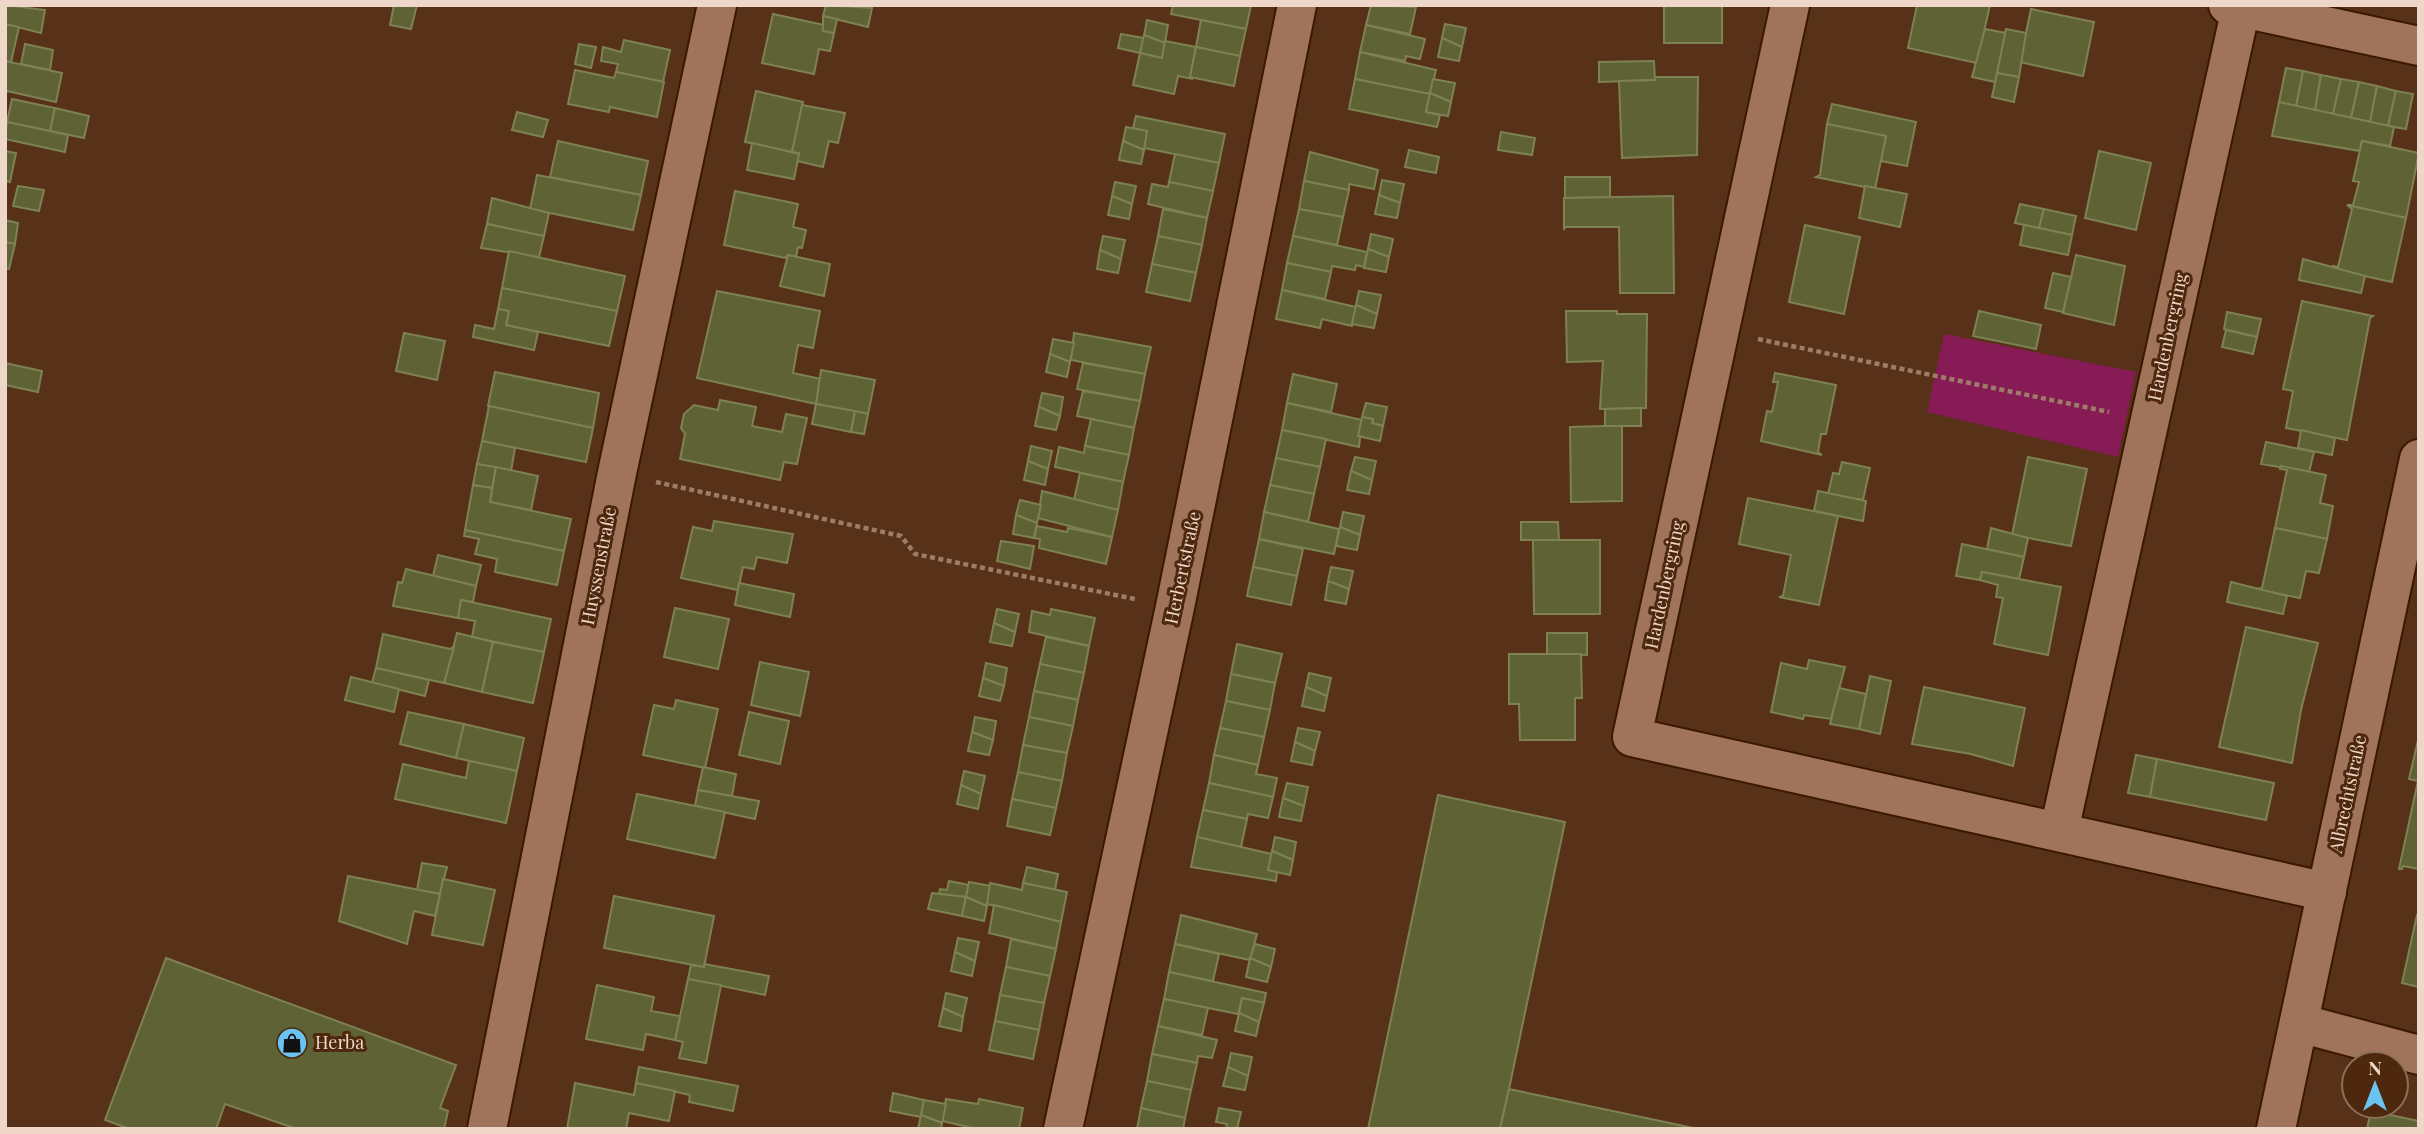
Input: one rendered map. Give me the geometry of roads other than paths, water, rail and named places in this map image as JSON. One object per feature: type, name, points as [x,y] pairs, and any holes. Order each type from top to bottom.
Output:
[{"type":"street","name":"Huyssenstraße","points":[[487,1129],[617,473],[717,5]]},
{"type":"street","name":"Herbertstraße","points":[[1063,1129],[1175,607],[1297,5]]},
{"type":"street","name":"Hardenbergring","points":[[1790,5],[1632,737],[2327,892]]},
{"type":"street","name":"Hardenbergring","points":[[2059,831],[2150,421],[2234,7],[2419,46]]},
{"type":"street","name":"Albrechtstraße","points":[[2276,1129],[2419,459]]},
{"type":"street","points":[[2299,1023],[2419,1055]]},
{"type":"place","name":"Herba","points":[[292,1043]]}]
